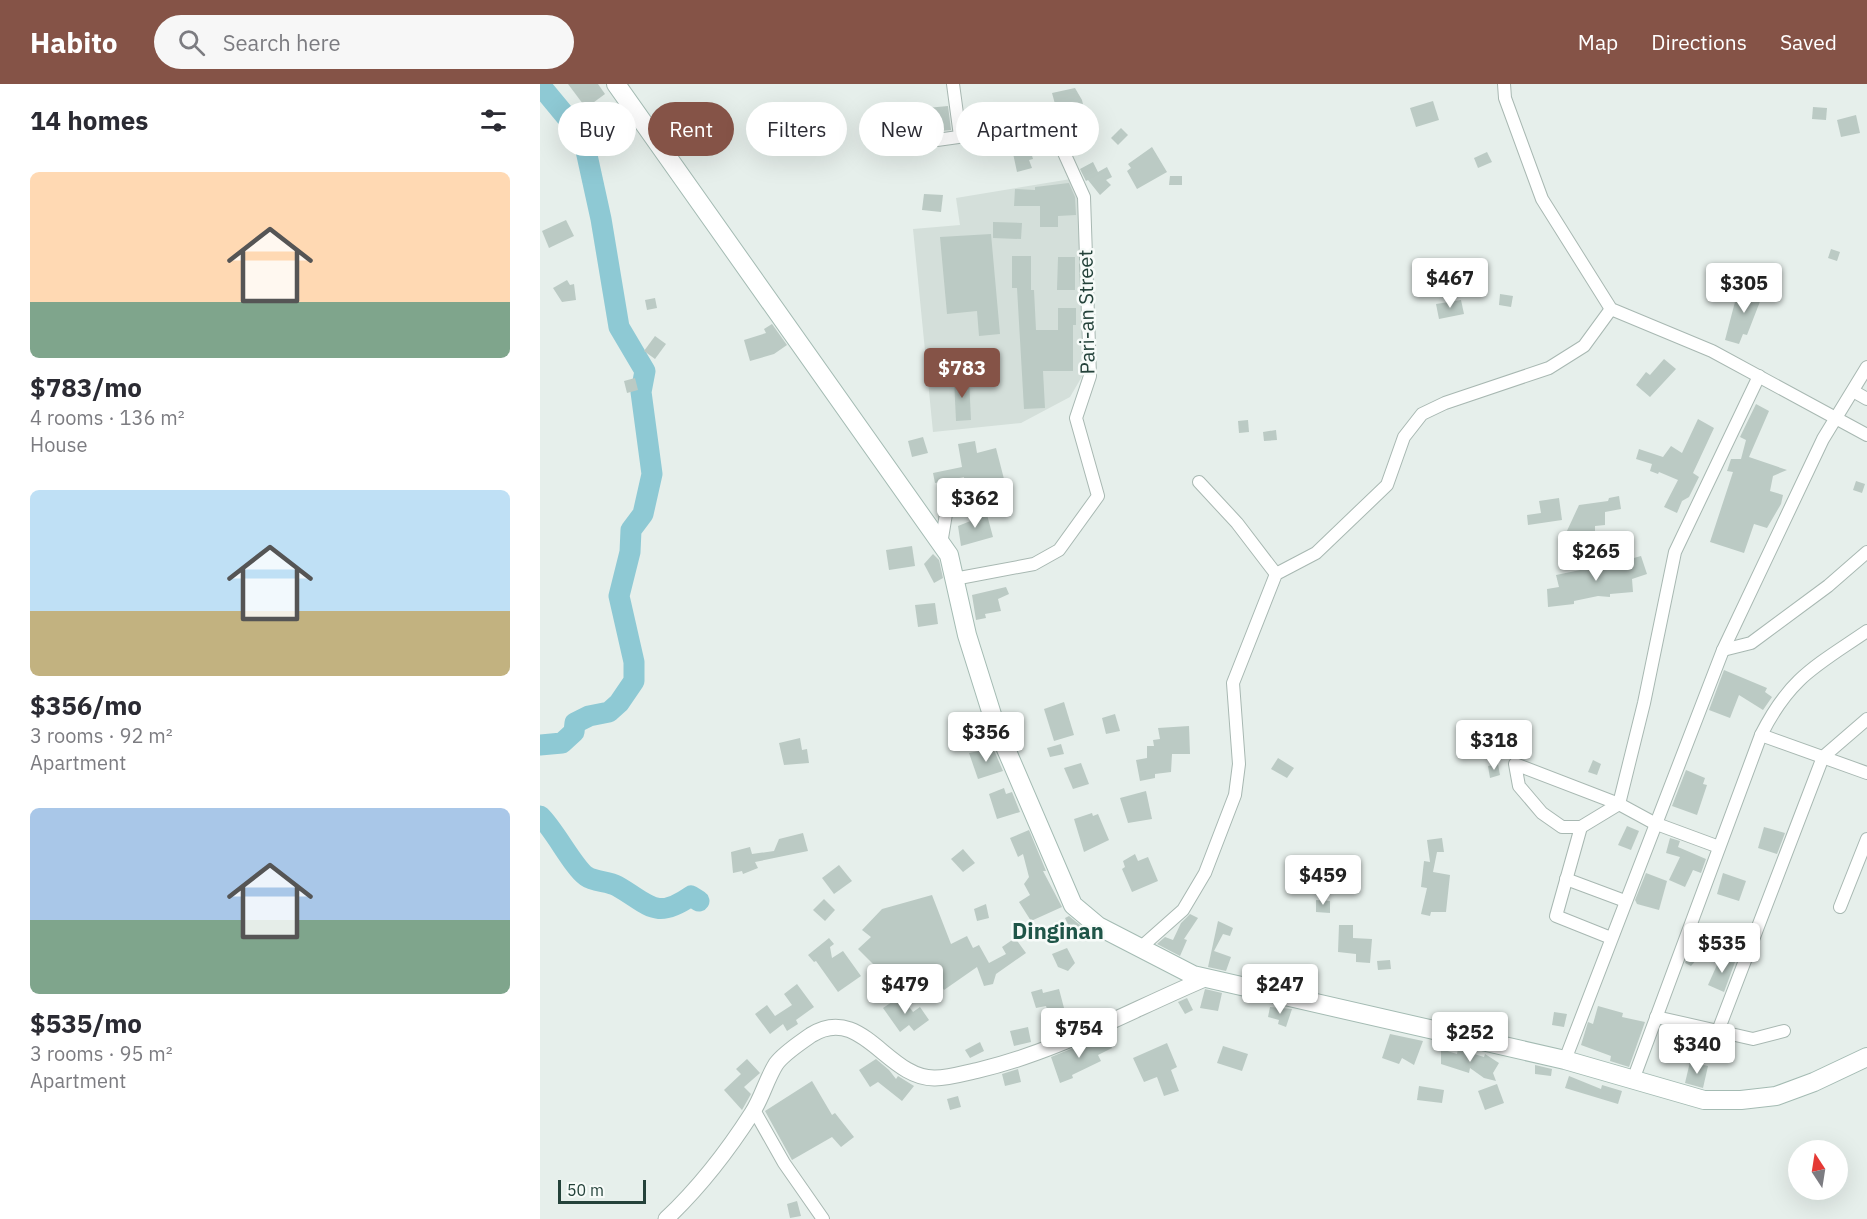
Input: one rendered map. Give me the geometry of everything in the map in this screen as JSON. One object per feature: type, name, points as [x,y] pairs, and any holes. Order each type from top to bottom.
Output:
[{"type":"main road","points":[[616,84],[949,555],[967,635],[994,721],[1073,905],[1098,927],[1193,975],[1564,1060],[1704,1100],[1741,1100],[1776,1096],[1814,1082],[1867,1057]]},
{"type":"street","points":[[953,84],[956,106]]},
{"type":"street","points":[[1504,84],[1505,98],[1542,199],[1611,309],[1712,351],[1867,435]]},
{"type":"street","name":"Pari-an Street","points":[[954,579],[1035,564],[1059,550],[1098,496],[1076,418],[1090,376],[1084,197],[1065,156]]},
{"type":"street","points":[[1139,949],[1183,910],[1205,873],[1235,795],[1239,764],[1233,683],[1276,574],[1316,554],[1387,485],[1404,437],[1422,414],[1445,403],[1549,368],[1584,346],[1611,309]]},
{"type":"street","points":[[1564,1060],[1723,650],[1823,439],[1867,367]]},
{"type":"street","points":[[1719,847],[1654,823],[1619,804],[1515,764],[1519,786],[1542,813],[1562,827],[1581,827],[1619,804],[1675,552],[1759,376]]},
{"type":"street","points":[[1853,391],[1867,399]]},
{"type":"street","points":[[1199,482],[1237,524],[1276,574]]},
{"type":"street","points":[[941,544],[949,496]]},
{"type":"street","points":[[1723,650],[1751,643],[1828,586],[1867,552]]},
{"type":"street","points":[[1633,1080],[1761,735],[1784,694],[1799,677],[1867,631]]},
{"type":"street","points":[[1718,1031],[1823,756],[1867,718]]},
{"type":"street","points":[[1761,735],[1867,773]]},
{"type":"street","points":[[1581,827],[1556,916],[1611,938]]},
{"type":"street","points":[[1840,907],[1867,839]]},
{"type":"street","points":[[1566,879],[1625,901]]},
{"type":"street","points":[[666,1219],[713,1170],[754,1110],[777,1063],[813,1034],[835,1025],[866,1038],[905,1070],[932,1079],[950,1077],[1014,1061],[1082,1035],[1207,978]]},
{"type":"street","points":[[1656,1017],[1753,1040],[1784,1031]]},
{"type":"street","points":[[754,1110],[784,1162],[823,1219]]},
{"type":"shaded area","points":[[1077,178],[1084,373],[1070,397],[1021,423],[933,432],[913,229],[960,225],[956,198]]},
{"type":"building","points":[[568,84],[598,84],[605,94],[594,102],[582,102]]},
{"type":"building","points":[[1075,88],[1082,102],[1054,102],[1052,93]]},
{"type":"building","points":[[1433,101],[1439,120],[1416,127],[1410,108]]},
{"type":"building","points":[[944,106],[948,106],[951,130],[944,131]]},
{"type":"building","points":[[1813,107],[1827,108],[1826,120],[1812,119]]},
{"type":"building","points":[[1856,115],[1860,133],[1841,137],[1837,120]]},
{"type":"building","points":[[1121,128],[1128,135],[1118,145],[1111,138]]},
{"type":"building","points":[[1152,147],[1167,172],[1137,189],[1127,171],[1131,168],[1128,164]]},
{"type":"building","points":[[1487,152],[1492,162],[1478,168],[1474,158]]},
{"type":"building","points":[[1014,156],[1032,156],[1033,159],[1029,160],[1032,168],[1017,172]]},
{"type":"building","points":[[1093,162],[1098,172],[1107,167],[1112,177],[1106,180],[1111,185],[1100,195],[1088,180],[1086,181],[1080,169]]},
{"type":"building","points":[[1170,176],[1182,176],[1182,185],[1169,185]]},
{"type":"building","points":[[1069,183],[1075,197],[1076,215],[1058,216],[1058,227],[1040,227],[1040,206],[1014,206],[1015,189],[1035,190],[1035,187]]},
{"type":"building","points":[[924,194],[943,195],[941,212],[922,210]]},
{"type":"building","points":[[566,220],[574,236],[549,248],[542,231]]},
{"type":"building","points":[[993,222],[1022,223],[1021,239],[993,238]]},
{"type":"building","points":[[991,234],[1000,334],[979,336],[977,311],[947,314],[940,237]]},
{"type":"building","points":[[1831,249],[1840,252],[1837,261],[1828,258]]},
{"type":"building","points":[[1012,256],[1031,256],[1031,290],[1034,290],[1036,330],[1058,330],[1058,308],[1076,308],[1076,325],[1073,325],[1073,371],[1043,371],[1045,408],[1024,409],[1017,288],[1012,288]]},
{"type":"building","points":[[1058,257],[1075,257],[1075,290],[1057,290]]},
{"type":"building","points":[[567,280],[570,285],[574,284],[576,300],[562,302],[553,288]]},
{"type":"building","points":[[1755,283],[1766,286],[1747,335],[1743,334],[1739,344],[1725,340],[1736,298],[1747,299]]},
{"type":"building","points":[[1500,294],[1513,296],[1511,307],[1499,305]]},
{"type":"building","points":[[655,298],[657,308],[647,310],[645,300]]},
{"type":"building","points":[[1461,300],[1464,314],[1439,319],[1436,304]]},
{"type":"building","points":[[772,324],[787,345],[774,354],[750,361],[744,340],[766,333],[764,329]]},
{"type":"building","points":[[655,336],[666,344],[655,359],[644,351]]},
{"type":"building","points":[[1664,359],[1676,369],[1650,397],[1636,385],[1646,372],[1650,375]]},
{"type":"building","points":[[635,378],[638,390],[627,393],[624,381]]},
{"type":"building","points":[[954,378],[969,378],[971,420],[956,421]]},
{"type":"building","points":[[1756,404],[1769,411],[1749,457],[1787,470],[1773,476],[1770,491],[1783,495],[1781,504],[1767,528],[1754,524],[1744,553],[1710,542],[1733,472],[1727,471],[1731,459],[1741,459],[1746,440],[1740,437]]},
{"type":"building","points":[[1698,419],[1714,428],[1693,473],[1699,477],[1689,497],[1682,501],[1677,513],[1664,507],[1678,480],[1659,472],[1658,474],[1650,471],[1652,464],[1636,459],[1639,449],[1663,457],[1671,446],[1682,453]]},
{"type":"building","points":[[1248,420],[1249,432],[1239,433],[1238,421]]},
{"type":"building","points":[[1276,430],[1277,440],[1264,441],[1263,432]]},
{"type":"building","points":[[923,437],[928,453],[912,457],[908,441]]},
{"type":"building","points":[[975,441],[977,453],[996,448],[1004,479],[964,481],[964,477],[935,483],[933,473],[962,467],[958,444]]},
{"type":"building","points":[[1856,481],[1865,484],[1862,493],[1853,490]]},
{"type":"building","points":[[1619,496],[1621,509],[1605,512],[1605,525],[1595,526],[1595,532],[1566,533],[1579,505],[1608,501],[1609,498]]},
{"type":"building","points":[[1559,498],[1562,520],[1528,525],[1527,515],[1541,513],[1539,501]]},
{"type":"building","points":[[986,511],[993,537],[961,546],[958,526],[973,520],[971,513]]},
{"type":"building","points":[[912,546],[915,566],[889,570],[886,550]]},
{"type":"building","points":[[933,554],[939,560],[943,578],[934,583],[924,564]]},
{"type":"building","points":[[1641,556],[1647,574],[1632,579],[1633,592],[1610,594],[1610,597],[1598,596],[1574,601],[1574,604],[1548,607],[1547,589],[1559,587],[1556,575],[1595,567],[1594,563],[1604,561],[1605,566]]},
{"type":"building","points":[[1006,587],[1009,594],[998,599],[1001,611],[985,614],[986,618],[976,620],[972,595]]},
{"type":"building","points":[[935,603],[938,624],[918,627],[915,605]]},
{"type":"building","points":[[1724,670],[1767,688],[1765,692],[1772,697],[1763,710],[1739,695],[1730,718],[1709,710]]},
{"type":"building","points":[[1064,702],[1074,735],[1054,741],[1044,709]]},
{"type":"building","points":[[1115,714],[1120,731],[1106,734],[1102,718]]},
{"type":"building","points":[[1189,726],[1190,754],[1172,754],[1171,772],[1155,774],[1155,778],[1140,781],[1136,760],[1147,758],[1147,746],[1154,746],[1153,740],[1160,739],[1158,728]]},
{"type":"building","points":[[800,738],[802,750],[807,749],[809,763],[784,765],[779,743]]},
{"type":"building","points":[[1061,744],[1064,754],[1050,757],[1047,748]]},
{"type":"building","points":[[993,748],[1003,771],[978,779],[969,753]]},
{"type":"building","points":[[1278,758],[1294,768],[1287,778],[1271,769]]},
{"type":"building","points":[[1593,760],[1601,764],[1597,775],[1588,772]]},
{"type":"building","points":[[1081,763],[1089,784],[1073,789],[1064,768]]},
{"type":"building","points":[[1498,764],[1500,775],[1490,778],[1488,766]]},
{"type":"building","points":[[1686,770],[1705,778],[1703,784],[1707,785],[1697,815],[1672,806]]},
{"type":"building","points":[[1004,788],[1006,794],[1012,792],[1020,812],[997,819],[989,794]]},
{"type":"building","points":[[1146,791],[1152,819],[1128,823],[1120,798]]},
{"type":"building","points":[[1092,813],[1093,816],[1098,814],[1109,840],[1084,852],[1074,819]]},
{"type":"building","points":[[1627,826],[1639,831],[1631,850],[1618,845]]},
{"type":"building","points":[[1764,827],[1785,833],[1777,854],[1758,848]]},
{"type":"building","points":[[1029,830],[1046,871],[1043,871],[1062,907],[1031,921],[1019,902],[1030,895],[1024,884],[1029,877],[1023,854],[1018,857],[1010,838]]},
{"type":"building","points":[[803,833],[808,851],[755,862],[758,868],[743,874],[742,871],[733,873],[731,852],[750,847],[752,854],[774,851],[779,839]]},
{"type":"building","points":[[1442,838],[1444,852],[1437,852],[1433,872],[1450,875],[1446,912],[1431,912],[1430,916],[1421,914],[1427,888],[1421,887],[1424,861],[1430,862],[1427,840]]},
{"type":"building","points":[[1670,838],[1680,841],[1678,847],[1706,859],[1701,873],[1693,870],[1685,887],[1669,880],[1680,857],[1666,853]]},
{"type":"building","points":[[963,849],[975,863],[963,872],[951,859]]},
{"type":"building","points":[[1135,854],[1138,861],[1148,857],[1158,881],[1132,892],[1122,869],[1125,867],[1123,861]]},
{"type":"building","points":[[839,865],[852,881],[834,894],[822,878]]},
{"type":"building","points":[[1646,873],[1667,881],[1659,910],[1637,904],[1635,900]]},
{"type":"building","points":[[1723,873],[1746,881],[1739,901],[1717,894]]},
{"type":"building","points":[[932,895],[951,944],[967,936],[973,948],[979,945],[989,963],[1006,954],[1002,947],[1015,938],[1026,953],[996,974],[993,984],[984,986],[977,967],[944,990],[927,964],[909,978],[899,964],[885,976],[858,949],[871,937],[862,930],[882,909]]},
{"type":"building","points":[[824,899],[835,910],[825,921],[813,910]]},
{"type":"building","points":[[1316,900],[1330,901],[1330,913],[1316,912]]},
{"type":"building","points":[[986,904],[989,918],[977,921],[974,909]]},
{"type":"building","points":[[1190,914],[1198,918],[1184,939],[1187,940],[1180,956],[1157,944],[1165,937],[1173,940],[1181,923]]},
{"type":"building","points":[[1069,916],[1085,929],[1086,933],[1075,939],[1065,918]]},
{"type":"building","points":[[1218,921],[1233,928],[1230,936],[1223,934],[1214,951],[1231,957],[1226,971],[1208,967]]},
{"type":"building","points":[[1339,925],[1353,925],[1353,938],[1372,939],[1370,963],[1356,962],[1356,954],[1338,952]]},
{"type":"building","points":[[829,938],[834,944],[830,947],[832,958],[843,951],[861,976],[838,992],[816,961],[814,962],[808,955]]},
{"type":"building","points":[[1691,947],[1697,949],[1698,958],[1691,966],[1685,963]]},
{"type":"building","points":[[1067,948],[1075,963],[1068,971],[1058,967],[1052,954]]},
{"type":"building","points":[[1721,956],[1735,962],[1724,992],[1708,985]]},
{"type":"building","points":[[1390,960],[1391,969],[1378,970],[1377,961]]},
{"type":"building","points":[[797,984],[814,1007],[796,1020],[798,1024],[787,1031],[783,1024],[770,1034],[755,1014],[767,1005],[775,1016],[792,1005],[784,994]]},
{"type":"building","points":[[1042,989],[1043,993],[1059,989],[1064,1008],[1048,1012],[1046,1006],[1036,1008],[1031,992]]},
{"type":"building","points":[[1205,989],[1222,993],[1218,1011],[1200,1008]]},
{"type":"building","points":[[901,996],[913,1012],[920,1007],[929,1020],[914,1031],[909,1025],[900,1032],[883,1008]]},
{"type":"building","points":[[1187,998],[1193,1010],[1185,1014],[1178,1002]]},
{"type":"building","points":[[1598,1006],[1623,1013],[1622,1017],[1645,1022],[1629,1067],[1610,1061],[1611,1056],[1581,1045],[1588,1022],[1593,1024]]},
{"type":"building","points":[[1270,1007],[1292,1009],[1286,1027],[1278,1024],[1279,1020],[1268,1017]]},
{"type":"building","points":[[1554,1012],[1567,1014],[1564,1027],[1552,1025]]},
{"type":"building","points":[[1028,1027],[1031,1042],[1014,1046],[1010,1031]]},
{"type":"building","points":[[1390,1034],[1423,1041],[1414,1065],[1402,1058],[1399,1064],[1382,1058]]},
{"type":"building","points":[[1674,1036],[1686,1038],[1683,1052],[1671,1050]]},
{"type":"building","points":[[1108,1038],[1112,1048],[1098,1055],[1101,1061],[1060,1083],[1051,1057],[1091,1041],[1093,1045]]},
{"type":"building","points":[[980,1042],[984,1051],[970,1058],[965,1050]]},
{"type":"building","points":[[1167,1043],[1177,1067],[1171,1070],[1179,1091],[1164,1096],[1157,1077],[1144,1082],[1133,1058]]},
{"type":"building","points":[[1223,1046],[1248,1054],[1242,1071],[1217,1063]]},
{"type":"building","points":[[1441,1049],[1457,1054],[1458,1049],[1484,1057],[1485,1054],[1499,1063],[1493,1073],[1496,1081],[1484,1078],[1470,1068],[1469,1073],[1441,1064]]},
{"type":"building","points":[[747,1059],[760,1073],[744,1087],[751,1094],[742,1110],[724,1090],[741,1074],[736,1069]]},
{"type":"building","points":[[876,1059],[896,1079],[898,1076],[914,1086],[902,1101],[878,1082],[870,1087],[859,1070]]},
{"type":"building","points":[[1690,1062],[1708,1066],[1703,1088],[1685,1083]]},
{"type":"building","points":[[1535,1065],[1552,1069],[1551,1076],[1535,1074]]},
{"type":"building","points":[[1018,1069],[1021,1082],[1005,1086],[1002,1074]]},
{"type":"building","points":[[1569,1076],[1601,1089],[1602,1085],[1622,1091],[1618,1104],[1565,1088]]},
{"type":"building","points":[[812,1081],[832,1115],[835,1113],[854,1137],[841,1147],[832,1137],[792,1160],[765,1111]]},
{"type":"building","points":[[1497,1084],[1504,1103],[1485,1110],[1478,1091]]},
{"type":"building","points":[[1419,1086],[1444,1090],[1442,1103],[1417,1100]]},
{"type":"building","points":[[958,1096],[961,1107],[950,1110],[947,1099]]},
{"type":"building","points":[[797,1201],[801,1216],[790,1218],[787,1204]]},
{"type":"waterway","points":[[540,85],[583,137],[601,219],[619,327],[645,371],[641,392],[652,474],[643,514],[631,530],[630,552],[619,596],[634,662],[634,681],[619,703],[609,712],[589,716],[575,723],[574,732],[562,743],[540,745]]},
{"type":"waterway","points":[[540,816],[581,872],[589,878],[617,886],[645,904],[660,909],[669,908],[691,896],[699,901]]},
{"type":"district","name":"Dinginan","points":[[1058,930]]}]
